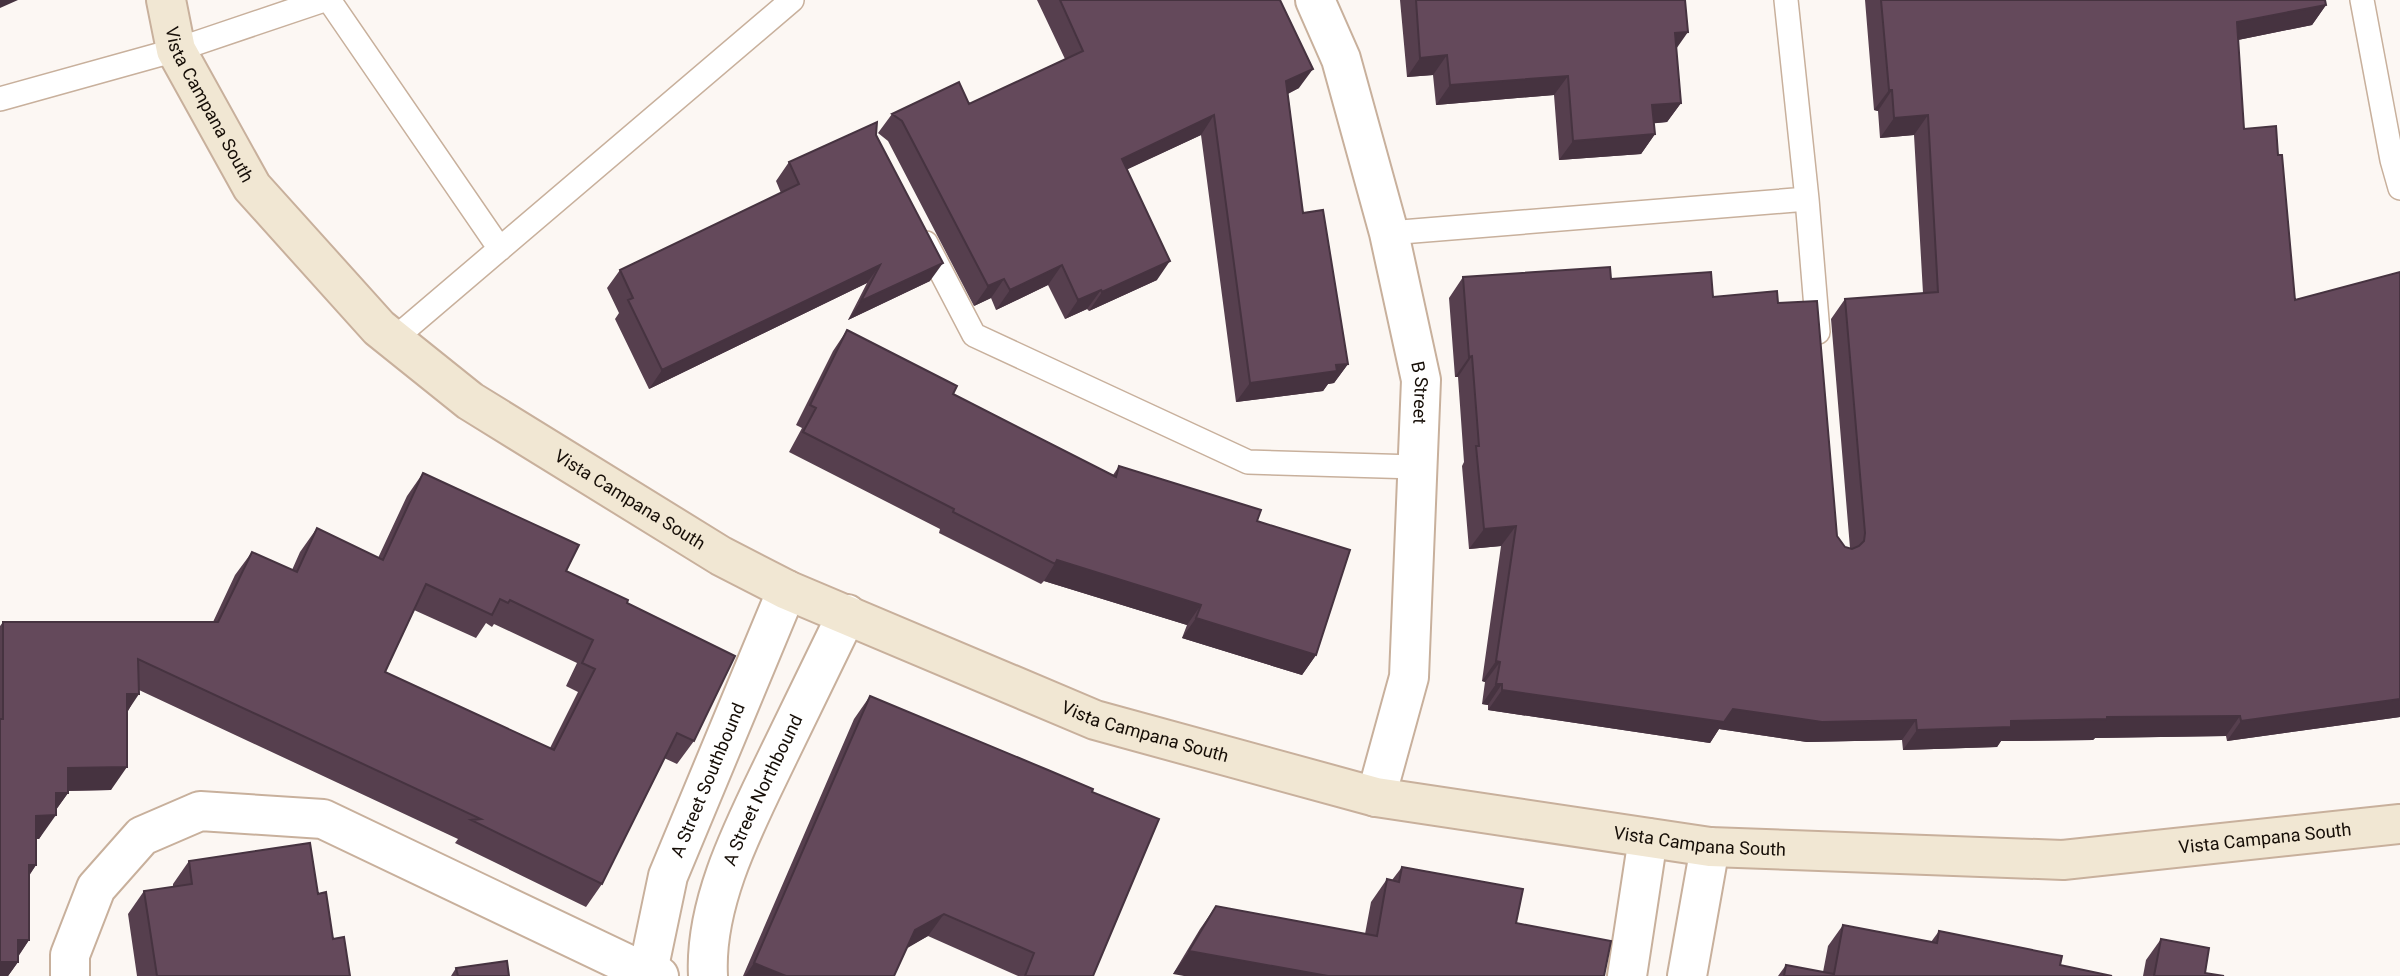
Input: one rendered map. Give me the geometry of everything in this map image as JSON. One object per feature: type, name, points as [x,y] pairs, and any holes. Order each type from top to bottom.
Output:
[{"type":"street","name":"Vista Campana South","points":[[166,0],[176,50],[252,187],[379,328],[470,401],[721,556],[787,590],[1096,720],[1376,797],[1710,847],[2063,860],[2400,824]]},
{"type":"street","name":"B Street","points":[[1315,0],[1341,59],[1389,233],[1420,380],[1409,677],[1376,797]]},
{"type":"street","name":"A Street Southbound","points":[[651,975],[668,876],[787,590]]},
{"type":"street","name":"A Street Northbound","points":[[708,976],[707,955],[716,902],[752,809],[847,614]]},
{"type":"street","points":[[70,976],[70,955],[96,888],[142,836],[200,811],[323,819],[651,975]]},
{"type":"street","points":[[1627,976],[1647,838]]},
{"type":"street","points":[[1687,976],[1710,847]]},
{"type":"lane","points":[[0,99],[176,50],[327,0],[500,249]]},
{"type":"lane","points":[[394,339],[792,0]]},
{"type":"lane","points":[[1786,0],[1820,350]]},
{"type":"lane","points":[[2362,0],[2400,188]]},
{"type":"lane","points":[[1389,233],[1807,199]]},
{"type":"lane","points":[[919,229],[974,335],[1248,461],[1416,467]]},
{"type":"building","points":[[1060,0],[1280,0],[1313,69],[1286,81],[1303,213],[1323,210],[1348,364],[1336,365],[1337,371],[1250,383],[1214,115],[1122,159],[1170,261],[1078,300],[1062,265],[1010,290],[1004,279],[988,286],[902,121],[892,114],[959,82],[969,104],[1083,51]]},
{"type":"building","points":[[1416,0],[1685,0],[1688,32],[1675,33],[1681,103],[1652,105],[1655,134],[1573,141],[1568,76],[1450,85],[1447,55],[1420,58]]},
{"type":"building","points":[[1881,0],[2325,0],[2326,5],[2237,22],[2244,129],[2276,126],[2278,155],[2282,155],[2295,300],[2400,272],[2400,699],[2241,721],[2240,716],[2107,717],[2011,721],[2011,727],[1917,730],[1916,720],[1822,722],[1733,709],[1724,722],[1502,690],[1502,684],[1496,684],[1500,662],[1496,661],[1516,526],[1484,529],[1476,446],[1479,446],[1472,356],[1469,357],[1463,277],[1610,267],[1611,279],[1711,272],[1713,297],[1777,291],[1778,303],[1817,301],[1837,536],[1845,547],[1852,549],[1864,541],[1845,299],[1938,292],[1928,115],[1894,118]]},
{"type":"building","points":[[877,122],[876,135],[943,263],[861,301],[880,265],[662,370],[628,300],[633,298],[620,270],[799,184],[789,162]]},
{"type":"building","points":[[847,330],[957,386],[953,394],[1116,477],[1119,466],[1261,510],[1257,521],[1350,550],[1316,655],[1196,618],[1201,605],[1057,560],[1055,564],[803,432],[816,408],[810,405]]},
{"type":"building","points":[[423,473],[579,545],[566,571],[735,656],[694,741],[677,733],[602,884],[471,820],[481,819],[138,659],[139,694],[127,694],[127,767],[68,768],[68,793],[56,793],[56,815],[36,816],[36,865],[29,865],[29,940],[18,940],[18,962],[0,962],[0,719],[3,719],[3,622],[218,622],[252,552],[297,572],[317,528],[383,560]],"holes":[[[426,584],[492,615],[500,599],[508,603],[510,600],[593,640],[582,663],[595,669],[554,750],[385,672]]]},
{"type":"building","points":[[870,696],[1159,819],[1093,976],[1025,976],[1034,953],[944,914],[915,930],[894,976],[786,976],[754,963]]},
{"type":"building","points":[[310,843],[318,894],[326,892],[333,939],[344,937],[350,976],[157,976],[144,891],[192,884],[189,861]]},
{"type":"building","points":[[1402,867],[1523,889],[1516,923],[1611,941],[1604,976],[1328,976],[1189,951],[1216,906],[1377,936],[1387,879],[1399,882]]},
{"type":"building","points":[[1843,925],[1937,943],[1939,931],[2062,956],[2060,965],[2112,976],[1784,976],[1786,965],[1834,974]]},
{"type":"building","points":[[2161,939],[2209,948],[2205,973],[2224,976],[2154,976]]},
{"type":"building","points":[[507,961],[509,976],[458,976],[456,968]]}]
